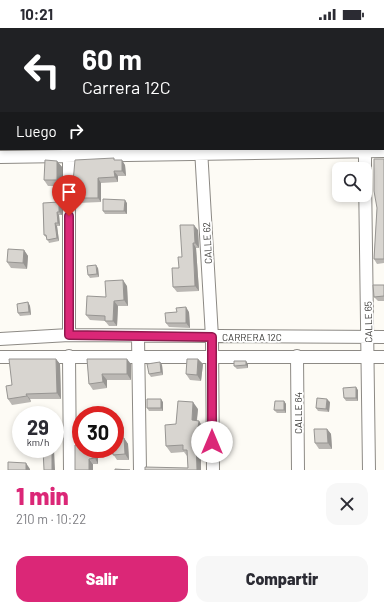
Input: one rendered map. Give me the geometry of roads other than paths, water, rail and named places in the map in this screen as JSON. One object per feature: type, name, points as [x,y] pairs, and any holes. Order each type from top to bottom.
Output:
[{"type":"street","points":[[0,157],[202,151],[384,151]]},
{"type":"street","name":"CALLE 62","points":[[202,151],[212,337],[213,470]]},
{"type":"street","points":[[365,151],[365,162]]},
{"type":"street","points":[[69,156],[69,335]]},
{"type":"street","name":"CALLE 65","points":[[365,202],[369,470]]},
{"type":"street","name":"CARRERA 12C","points":[[0,339],[69,335],[138,337],[384,338]]},
{"type":"street","points":[[138,337],[140,470]]},
{"type":"street","points":[[69,356],[70,470]]},
{"type":"street","name":"CALLE 64","points":[[297,356],[298,470]]},
{"type":"street","name":"CARRERA 12C","points":[[0,357],[384,357]]}]
